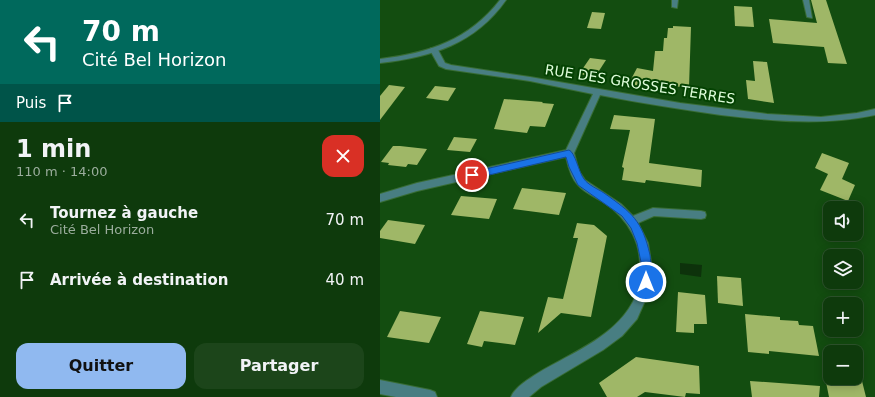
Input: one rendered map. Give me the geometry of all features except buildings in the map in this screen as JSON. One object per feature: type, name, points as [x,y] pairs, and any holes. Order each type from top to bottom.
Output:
[{"type":"street","points":[[380,61],[402,58],[434,50],[455,42],[474,31],[491,16],[503,0]]},
{"type":"street","name":"RUE DES GROSSES TERRES","points":[[434,50],[442,64],[449,67],[522,78],[658,104],[778,119],[821,120],[852,118],[875,112]]},
{"type":"street","points":[[518,397],[541,379],[608,340],[629,319],[641,301],[646,282],[646,262],[642,243],[632,221],[625,213],[581,182],[573,167],[569,153],[597,93]]},
{"type":"street","points":[[380,198],[417,187],[569,153]]},
{"type":"street","points":[[632,221],[652,212],[701,215]]},
{"type":"street","points":[[380,387],[430,397]]},
{"type":"lane","points":[[806,0],[810,16]]},
{"type":"shaded area","points":[[680,263],[702,265],[701,277],[680,274]]},
{"type":"route","points":[[472,175],[569,153],[573,167],[581,182],[625,213],[635,226],[642,243],[646,262],[646,282]]}]
